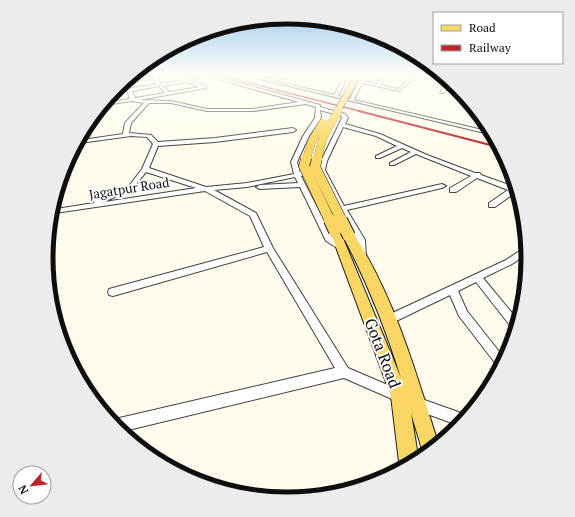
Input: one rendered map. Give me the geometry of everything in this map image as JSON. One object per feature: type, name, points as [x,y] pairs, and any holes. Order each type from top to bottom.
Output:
[{"type":"main road","points":[[339,98],[312,141],[304,166],[335,231],[345,242]]},
{"type":"main road","points":[[345,98],[323,138],[315,167],[345,242]]},
{"type":"main road","name":"Gota Road","points":[[345,242],[362,259],[388,320],[418,404],[429,445]]},
{"type":"main road","name":"Gota Road","points":[[345,242],[400,396],[409,459]]},
{"type":"street","points":[[112,102],[131,98]]},
{"type":"street","points":[[132,98],[142,102],[172,102],[207,110],[232,111],[311,103]]},
{"type":"street","points":[[293,98],[311,103],[318,106],[318,108],[343,115],[345,118],[324,161],[322,170],[361,240],[362,259]]},
{"type":"street","points":[[345,98],[484,131]]},
{"type":"street","points":[[126,135],[128,123],[148,102]]},
{"type":"street","points":[[318,108],[318,118],[306,136],[294,162],[298,176],[329,239],[345,242]]},
{"type":"street","points":[[342,125],[378,135],[416,152],[511,187]]},
{"type":"street","points":[[156,144],[215,140],[294,130]]},
{"type":"street","points":[[84,142],[131,134],[149,136],[156,144]]},
{"type":"street","points":[[85,207],[130,187],[145,169],[156,144]]},
{"type":"street","points":[[378,158],[402,146]]},
{"type":"street","points":[[392,164],[416,152]]},
{"type":"street","points":[[145,169],[206,189],[253,215],[269,248],[344,372],[418,404],[458,419]]},
{"type":"street","points":[[247,185],[322,170]]},
{"type":"street","points":[[453,190],[478,174]]},
{"type":"street","points":[[247,185],[261,187],[303,185]]},
{"type":"street","name":"Jagatpur Road","points":[[58,211],[206,189],[247,185]]},
{"type":"street","points":[[342,208],[442,186]]},
{"type":"street","points":[[492,205],[512,191]]},
{"type":"street","points":[[113,292],[269,248]]},
{"type":"street","points":[[388,320],[509,262],[522,253]]},
{"type":"street","points":[[477,277],[513,322]]},
{"type":"street","points":[[452,289],[463,313],[499,360]]},
{"type":"street","points":[[122,424],[344,372]]},
{"type":"railway","points":[[309,98],[363,112]]},
{"type":"railway","points":[[359,111],[493,146]]}]
